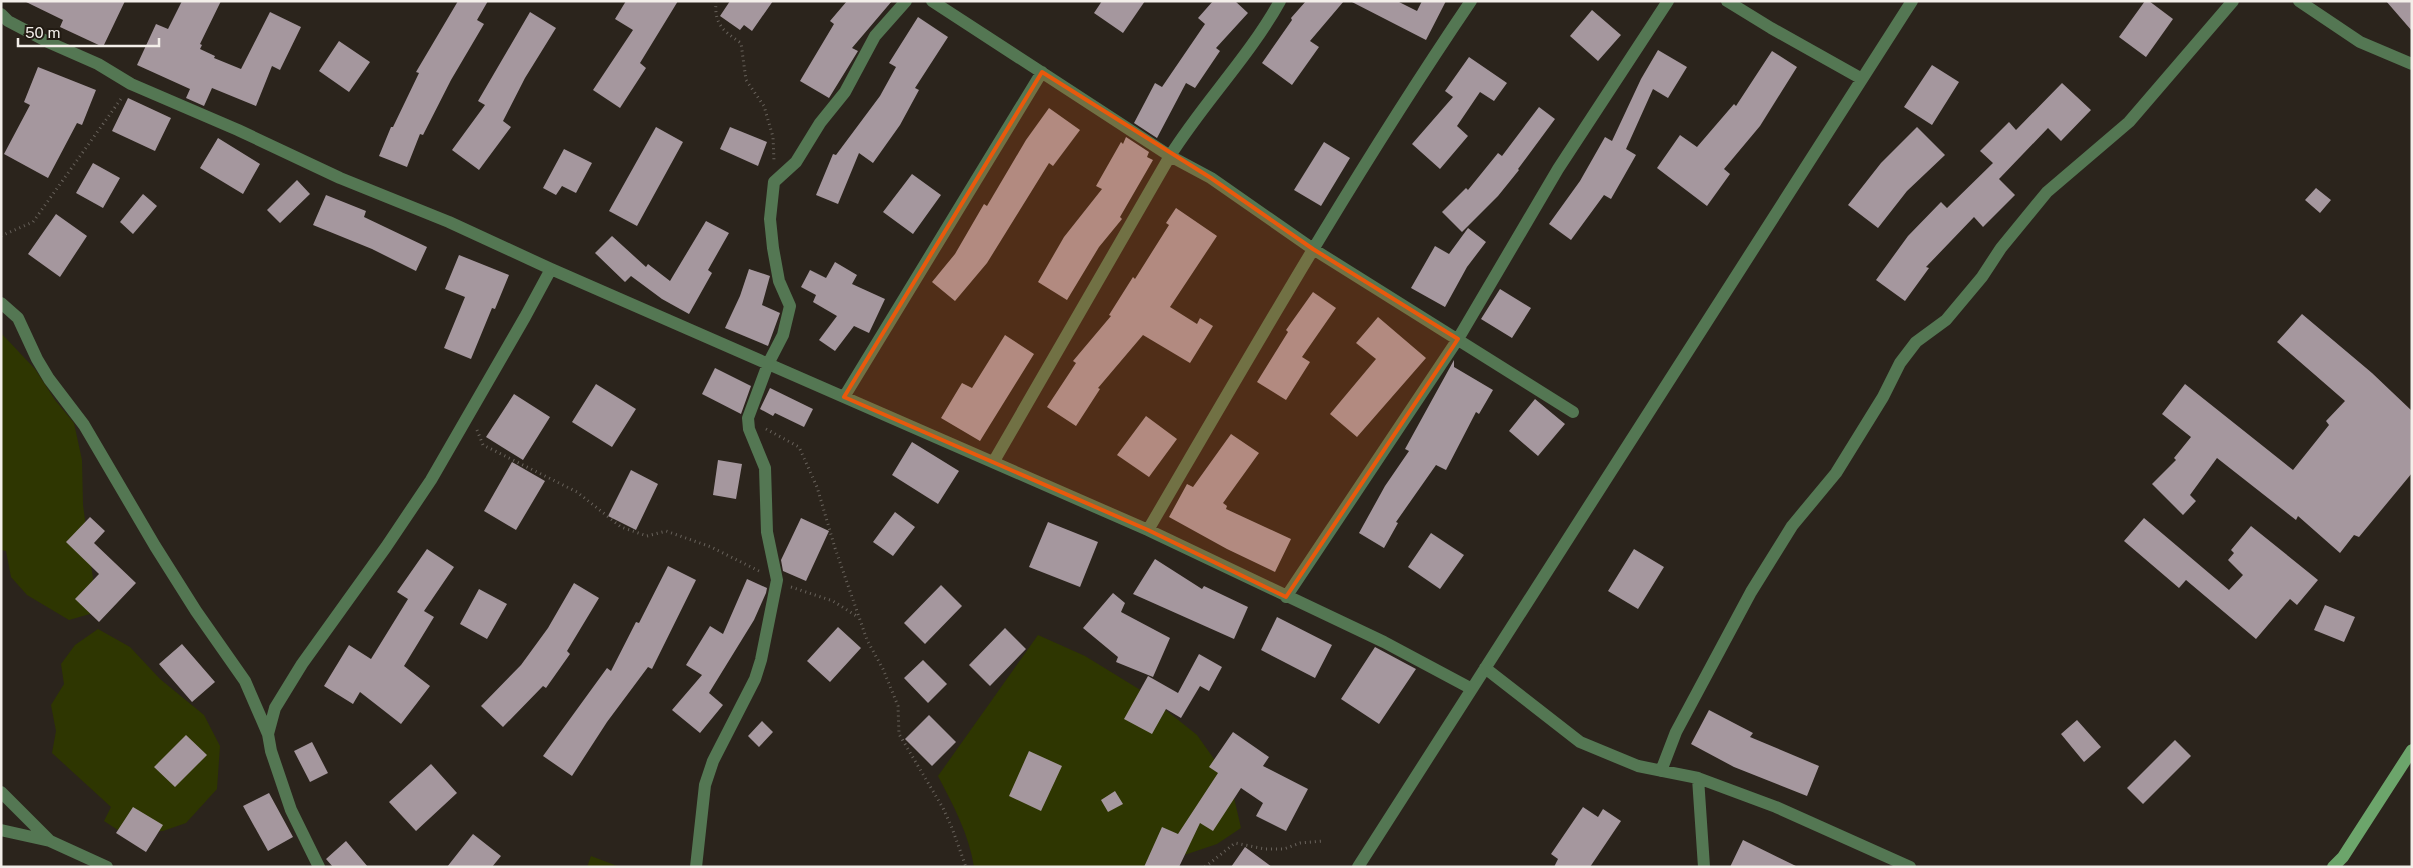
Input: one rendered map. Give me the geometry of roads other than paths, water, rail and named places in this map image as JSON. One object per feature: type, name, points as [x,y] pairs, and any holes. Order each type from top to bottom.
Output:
[{"type":"street","points":[[696,867],[705,785],[713,761],[755,679],[761,660],[777,580],[766,532],[765,468],[749,430],[748,418],[768,364],[783,335],[790,306],[779,281],[773,248],[770,218],[774,182],[796,162],[820,123],[845,92],[875,36],[906,1]]},
{"type":"street","points":[[932,1],[1170,156],[1211,178],[1313,249],[1573,412]]},
{"type":"street","points":[[994,461],[1186,130],[1259,36],[1280,1]]},
{"type":"street","points":[[1148,530],[1313,249],[1424,69],[1471,1]]},
{"type":"street","points":[[1286,597],[1458,339],[1558,169],[1668,1]]},
{"type":"street","points":[[1727,1],[1862,79]]},
{"type":"street","points":[[1358,867],[1912,1]]},
{"type":"street","points":[[1661,771],[1676,732],[1751,592],[1792,526],[1836,473],[1883,397],[1900,363],[1916,342],[1946,320],[1982,277],[2001,248],[2047,192],[2129,122],[2233,1]]},
{"type":"street","points":[[2299,1],[2360,42],[2412,64]]},
{"type":"street","points":[[1,14],[8,21],[48,42],[98,64],[131,84],[238,130],[340,178],[449,222],[906,426],[994,461],[1148,530],[1384,642],[1472,689]]},
{"type":"street","points":[[844,397],[1042,72]]},
{"type":"street","points":[[268,734],[275,708],[286,687],[431,480],[551,269]]},
{"type":"street","points":[[1,303],[18,318],[37,359],[49,379],[84,425],[154,546],[196,611],[245,681],[268,734],[271,751],[287,801],[318,867]]},
{"type":"street","points":[[1485,668],[1580,742],[1638,766],[1698,778],[1776,807],[1910,867]]},
{"type":"street","points":[[2333,867],[2341,862],[2412,750]]},
{"type":"street","points":[[1698,778],[1704,867]]},
{"type":"street","points":[[1,792],[50,841]]},
{"type":"street","points":[[1,830],[50,841],[108,867]]}]
